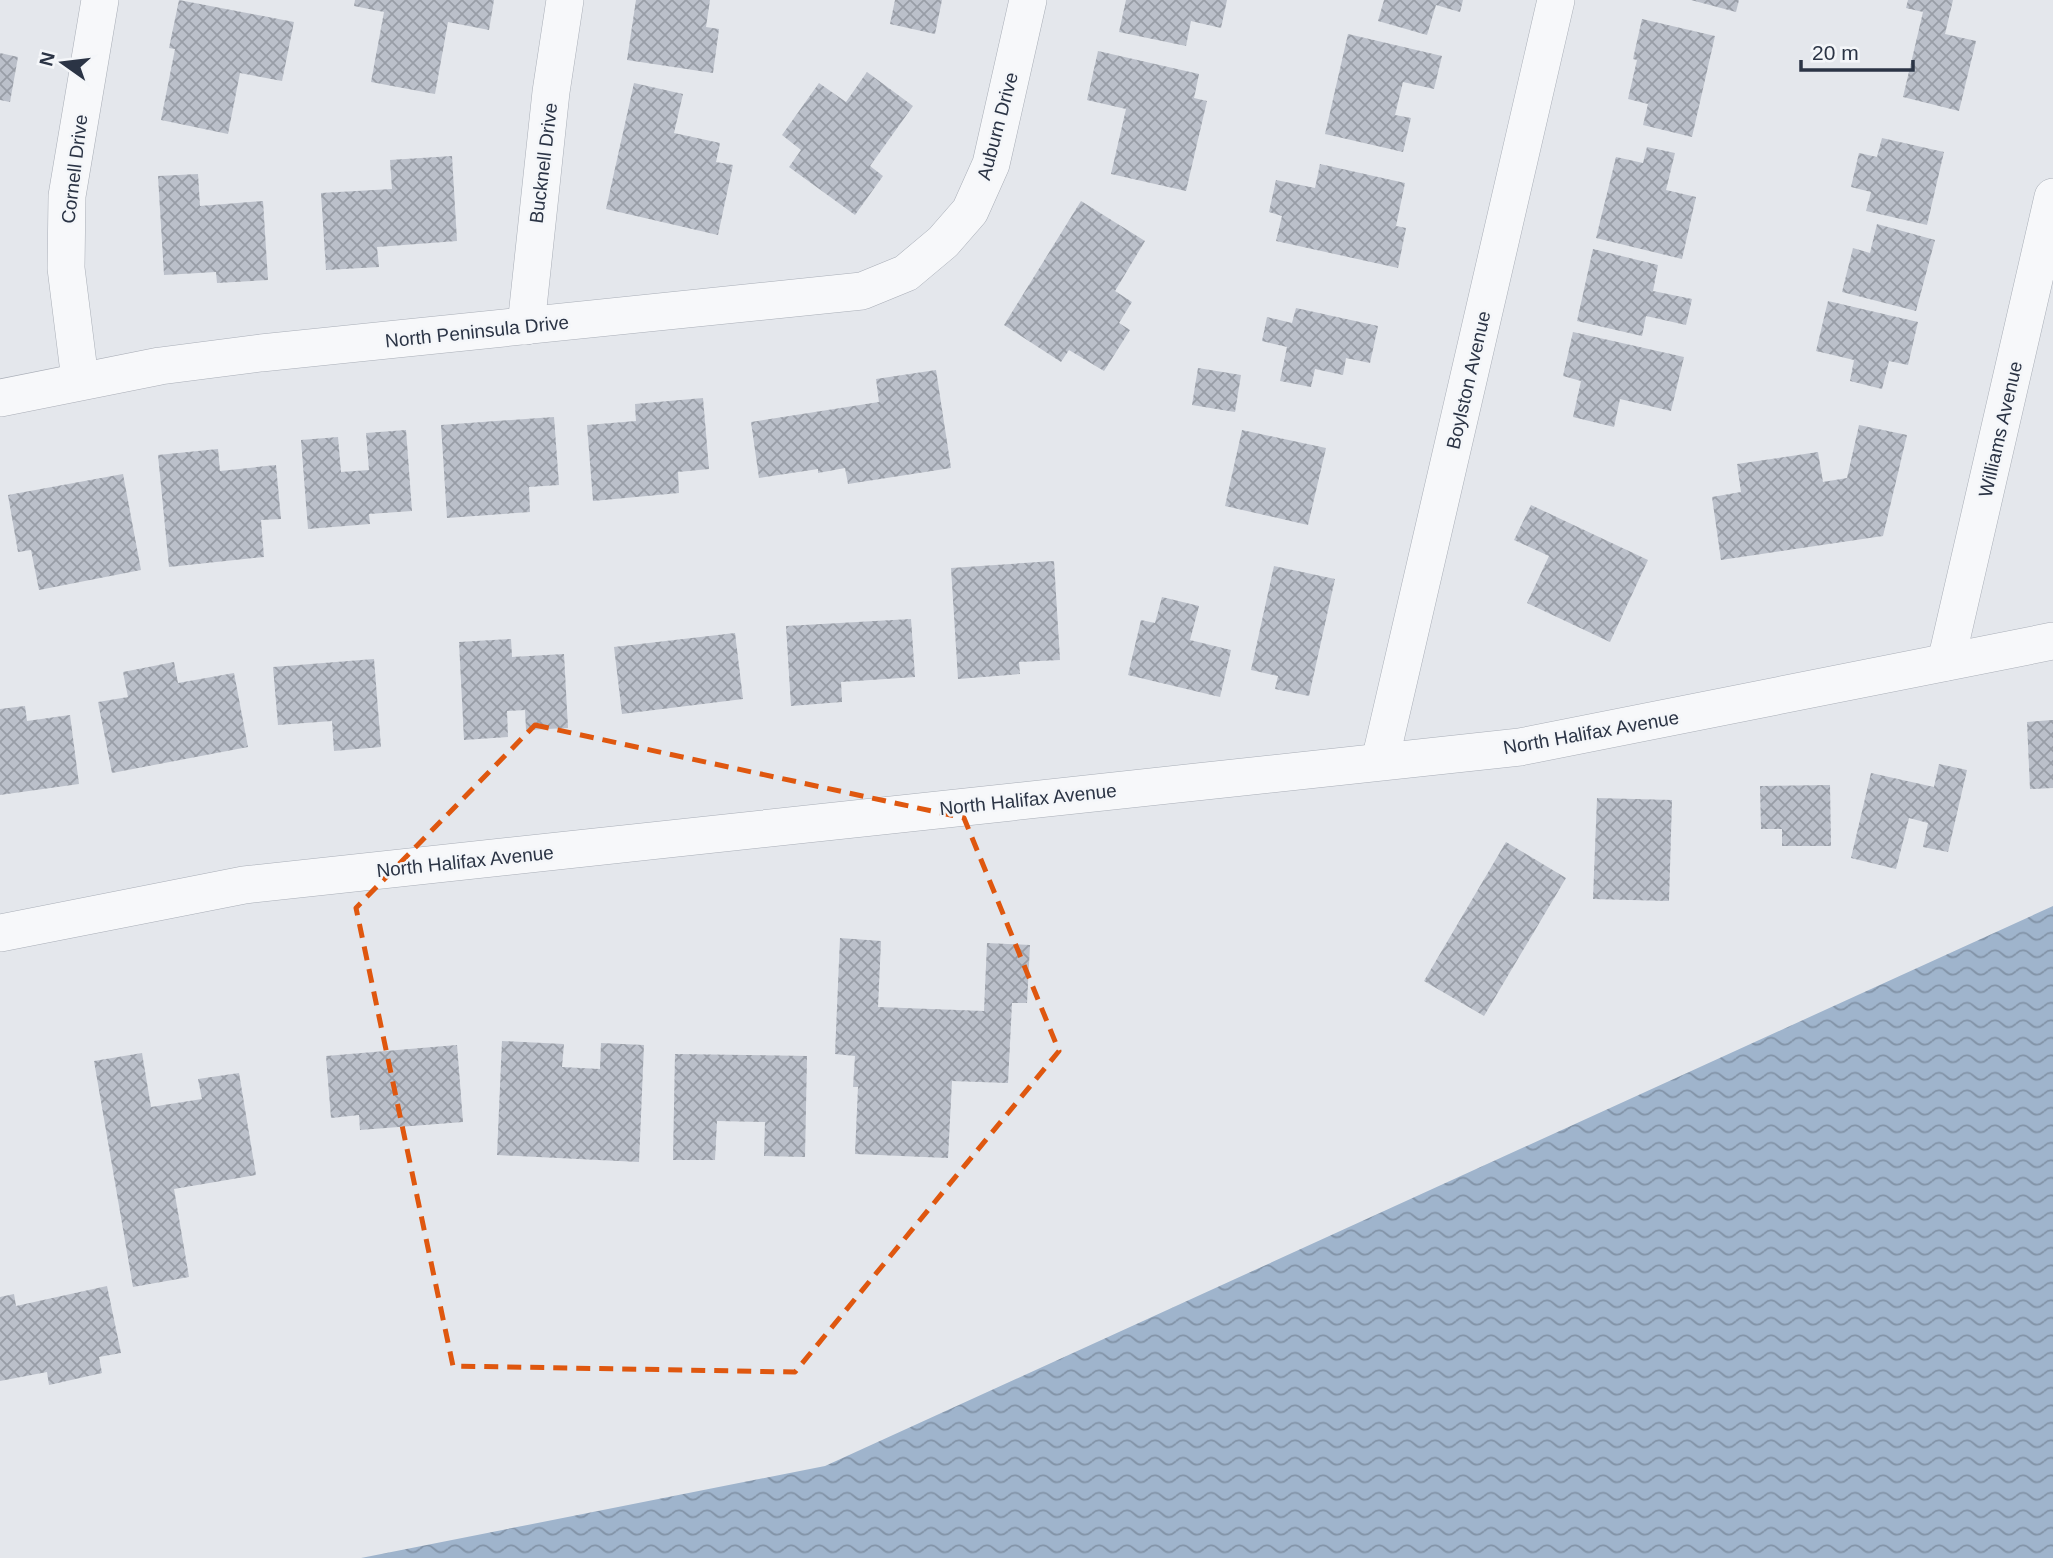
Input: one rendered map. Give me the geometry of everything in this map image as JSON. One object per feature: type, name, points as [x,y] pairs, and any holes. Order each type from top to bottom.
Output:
[{"type":"street","name":"Cornell Drive","points":[[80,380],[66,268],[67,196],[100,0]]},
{"type":"street","name":"Bucknell Drive","points":[[526,326],[551,92],[565,0]]},
{"type":"street","name":"Auburn Drive","points":[[943,242],[970,211],[990,164],[1028,0]]},
{"type":"street","name":"Boylston Avenue","points":[[1380,761],[1556,0]]},
{"type":"street","name":"Williams Avenue","points":[[1946,662],[2053,197]]},
{"type":"street","name":"North Peninsula Drive","points":[[0,398],[160,366],[261,353],[862,291],[906,273],[943,242]]},
{"type":"street","name":"North Halifax Avenue","points":[[0,933],[244,885],[1520,747],[1717,710],[2053,641]]},
{"type":"highlighted area","points":[[535,725],[964,818],[1059,1051],[795,1372],[453,1366],[356,908]]},
{"type":"water","points":[[2053,906],[2053,1558],[361,1558],[825,1466]]},
{"type":"building","points":[[179,0],[294,22],[282,81],[240,73],[228,134],[161,120],[175,49],[169,48]]},
{"type":"building","points":[[355,0],[494,0],[489,30],[448,22],[435,94],[371,82],[384,12],[354,6]]},
{"type":"building","points":[[636,0],[710,0],[706,27],[719,29],[713,73],[627,60]]},
{"type":"building","points":[[895,0],[942,0],[935,34],[890,24]]},
{"type":"building","points":[[1126,0],[1227,0],[1221,28],[1191,21],[1186,46],[1119,32]]},
{"type":"building","points":[[1384,0],[1463,0],[1460,12],[1436,5],[1427,35],[1378,21]]},
{"type":"building","points":[[1691,0],[1739,0],[1736,12]]},
{"type":"building","points":[[1908,0],[1953,0],[1945,34],[1976,41],[1959,111],[1903,97],[1923,12],[1906,8]]},
{"type":"building","points":[[1642,19],[1715,36],[1692,137],[1643,125],[1648,104],[1628,99],[1637,60],[1633,59]]},
{"type":"building","points":[[1348,34],[1442,56],[1434,89],[1403,82],[1395,115],[1411,118],[1403,152],[1325,134]]},
{"type":"building","points":[[1098,51],[1199,74],[1194,98],[1207,101],[1186,191],[1111,174],[1126,109],[1087,100]]},
{"type":"building","points":[[0,53],[18,57],[10,102],[0,100]]},
{"type":"building","points":[[867,72],[913,106],[870,166],[883,176],[855,215],[789,167],[801,150],[782,135],[819,83],[846,102]]},
{"type":"building","points":[[634,83],[683,94],[674,133],[720,143],[716,162],[733,165],[718,235],[606,209]]},
{"type":"building","points":[[1882,138],[1944,152],[1927,225],[1866,211],[1871,192],[1851,187],[1859,153],[1877,157]]},
{"type":"building","points":[[1647,147],[1675,153],[1666,190],[1696,197],[1682,259],[1596,238],[1616,157],[1643,163]]},
{"type":"building","points":[[452,156],[457,241],[377,247],[379,267],[326,270],[321,193],[392,189],[390,160]]},
{"type":"building","points":[[1320,164],[1405,183],[1396,226],[1406,228],[1398,268],[1276,241],[1282,216],[1269,212],[1276,180],[1315,188]]},
{"type":"building","points":[[198,174],[200,206],[263,201],[268,280],[217,283],[216,272],[164,275],[158,176]]},
{"type":"building","points":[[1081,201],[1145,241],[1115,291],[1132,302],[1119,323],[1130,330],[1104,371],[1069,350],[1061,362],[1004,325]]},
{"type":"building","points":[[1877,224],[1935,240],[1916,311],[1842,292],[1853,248],[1870,253]]},
{"type":"building","points":[[1593,249],[1658,265],[1653,291],[1692,299],[1686,325],[1646,316],[1642,336],[1577,321]]},
{"type":"building","points":[[1828,301],[1918,322],[1908,365],[1889,361],[1882,389],[1850,381],[1854,360],[1816,351]]},
{"type":"building","points":[[1296,308],[1378,326],[1370,363],[1346,358],[1343,375],[1315,369],[1311,387],[1280,381],[1287,347],[1262,341],[1267,317],[1292,323]]},
{"type":"building","points":[[1573,332],[1684,357],[1671,411],[1620,399],[1614,427],[1573,417],[1581,381],[1563,376]]},
{"type":"building","points":[[1198,368],[1241,375],[1235,412],[1192,405]]},
{"type":"building","points":[[936,370],[951,468],[848,484],[845,468],[818,473],[818,469],[759,478],[751,422],[879,402],[876,379]]},
{"type":"building","points":[[703,398],[709,469],[678,472],[679,493],[593,501],[587,425],[636,421],[635,404]]},
{"type":"building","points":[[554,417],[559,485],[529,487],[530,512],[447,518],[441,425]]},
{"type":"building","points":[[1859,425],[1907,435],[1883,536],[1721,560],[1712,497],[1741,492],[1737,464],[1818,452],[1823,482],[1847,478]]},
{"type":"building","points":[[406,430],[412,511],[369,514],[370,524],[308,529],[301,440],[338,437],[341,472],[369,470],[366,433]]},
{"type":"building","points":[[1242,430],[1326,448],[1308,525],[1225,506]]},
{"type":"building","points":[[218,449],[220,471],[276,465],[281,519],[261,520],[264,557],[169,567],[158,455]]},
{"type":"building","points":[[123,474],[141,570],[39,590],[31,550],[18,552],[8,495]]},
{"type":"building","points":[[1531,505],[1648,560],[1610,642],[1527,603],[1549,556],[1514,540]]},
{"type":"building","points":[[1054,561],[1060,660],[1019,662],[1020,674],[958,679],[951,568]]},
{"type":"building","points":[[1274,566],[1335,579],[1309,696],[1275,689],[1278,676],[1251,670]]},
{"type":"building","points":[[1162,597],[1199,606],[1190,640],[1231,650],[1220,697],[1128,675],[1141,620],[1155,623]]},
{"type":"building","points":[[911,619],[915,677],[841,682],[842,702],[791,706],[786,626]]},
{"type":"building","points":[[735,633],[743,699],[622,714],[614,647]]},
{"type":"building","points":[[511,639],[512,657],[564,654],[568,728],[526,730],[525,710],[507,711],[508,737],[464,740],[459,642]]},
{"type":"building","points":[[374,659],[381,747],[334,751],[332,721],[278,725],[273,667]]},
{"type":"building","points":[[174,662],[178,683],[234,673],[248,747],[112,773],[98,702],[128,697],[123,672]]},
{"type":"building","points":[[25,706],[27,721],[70,715],[79,784],[0,795],[0,709]]},
{"type":"building","points":[[2053,720],[2053,788],[2030,789],[2027,722]]},
{"type":"building","points":[[1939,764],[1967,770],[1948,852],[1923,847],[1928,823],[1909,818],[1896,869],[1851,858],[1871,773],[1934,787]]},
{"type":"building","points":[[1830,785],[1831,846],[1782,846],[1782,829],[1761,829],[1760,786]]},
{"type":"building","points":[[1597,798],[1672,800],[1669,901],[1593,899]]},
{"type":"building","points":[[1506,842],[1566,878],[1484,1016],[1424,981]]},
{"type":"building","points":[[840,938],[881,941],[878,1007],[984,1011],[987,943],[1030,945],[1027,1003],[1012,1003],[1008,1083],[952,1081],[948,1158],[855,1154],[858,1087],[853,1087],[855,1056],[835,1054]]},
{"type":"building","points":[[502,1041],[564,1044],[562,1067],[600,1069],[601,1043],[644,1045],[639,1162],[497,1155]]},
{"type":"building","points":[[457,1045],[463,1122],[360,1130],[359,1115],[331,1118],[326,1056]]},
{"type":"building","points":[[142,1053],[151,1107],[202,1099],[198,1079],[239,1073],[256,1175],[174,1189],[189,1277],[133,1287],[94,1061]]},
{"type":"building","points":[[675,1054],[807,1056],[805,1157],[764,1156],[765,1122],[717,1121],[715,1160],[673,1160]]},
{"type":"building","points":[[107,1286],[121,1353],[99,1357],[102,1373],[49,1385],[47,1372],[0,1381],[0,1297],[14,1294],[16,1306]]}]
